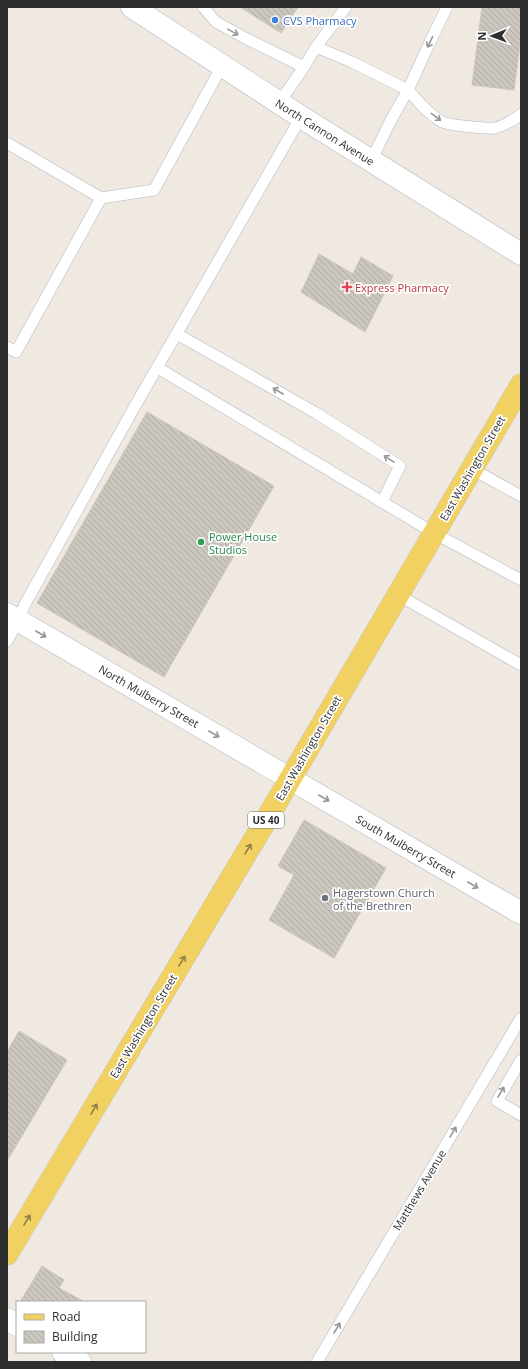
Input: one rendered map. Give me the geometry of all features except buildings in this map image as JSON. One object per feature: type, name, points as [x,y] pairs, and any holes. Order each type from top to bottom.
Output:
[{"type":"main road","name":"East Washington Street","points":[[7,1254],[291,778],[521,385]]},
{"type":"street","name":"North Cannon Avenue","points":[[142,10],[222,66],[300,117],[521,254]]},
{"type":"street","name":"North Mulberry Street","points":[[13,618],[291,778]]},
{"type":"street","name":"South Mulberry Street","points":[[291,778],[521,913]]},
{"type":"street","points":[[7,1319],[16,1324]]},
{"type":"street","points":[[65,1353],[80,1362]]},
{"type":"lane","points":[[203,7],[216,22],[304,67]]},
{"type":"lane","points":[[279,103],[316,47],[346,7]]},
{"type":"lane","points":[[371,161],[391,120],[408,90],[448,7]]},
{"type":"lane","points":[[316,47],[352,62],[408,90],[424,108],[443,122],[470,127],[494,128],[521,114]]},
{"type":"lane","points":[[7,143],[101,198],[154,190],[222,66]]},
{"type":"lane","points":[[7,641],[13,618],[24,606],[300,117]]},
{"type":"lane","points":[[7,347],[16,352],[101,198]]},
{"type":"lane","points":[[177,334],[316,413],[400,466],[382,502]]},
{"type":"lane","points":[[158,368],[434,533],[521,580]]},
{"type":"lane","points":[[472,469],[521,496]]},
{"type":"lane","points":[[398,595],[521,665]]},
{"type":"lane","name":"Matthews Avenue","points":[[317,1362],[521,1018]]},
{"type":"lane","points":[[521,1060],[496,1100],[521,1115]]},
{"type":"place","name":"CVS Pharmacy","points":[[275,20]]},
{"type":"place","name":"Express Pharmacy","points":[[347,287]]},
{"type":"place","name":"Power House Studios","points":[[201,542]]},
{"type":"place","name":"Hagerstown Church of the Brethren","points":[[325,898]]}]
